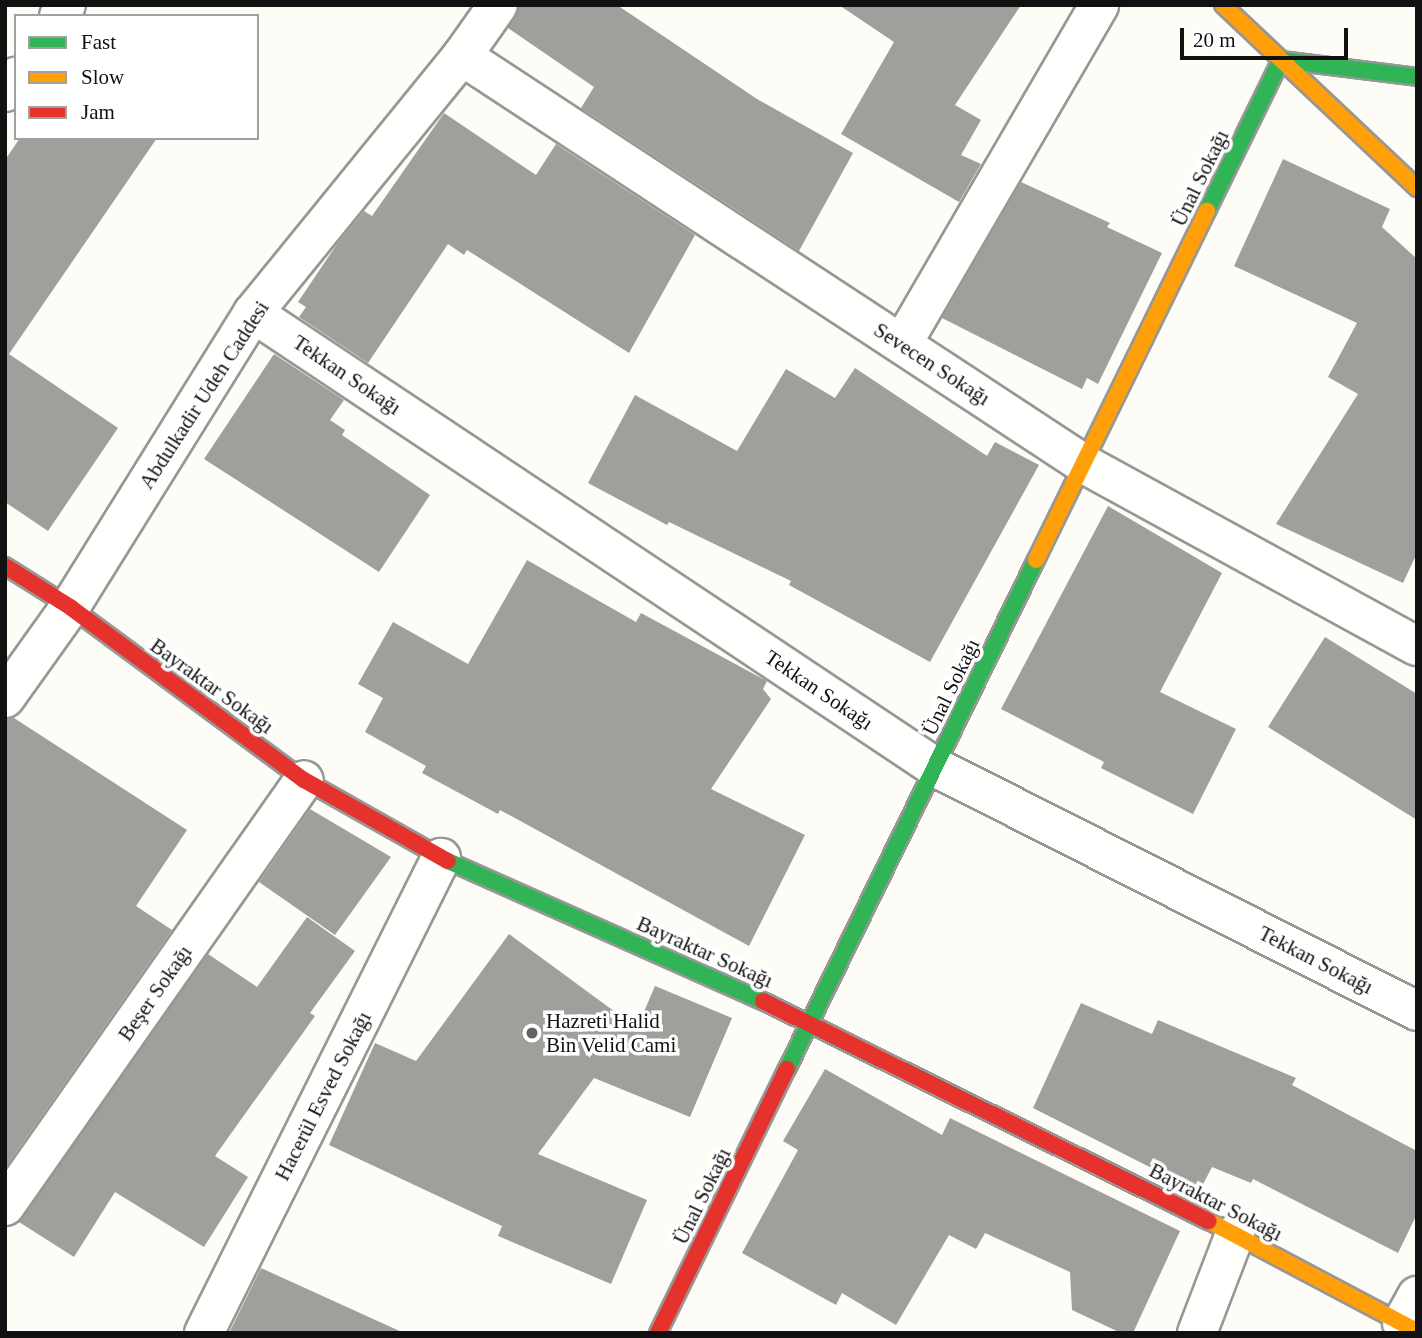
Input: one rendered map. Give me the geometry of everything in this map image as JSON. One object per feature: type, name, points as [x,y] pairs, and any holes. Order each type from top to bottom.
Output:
[{"type":"street","name":"Abdulkadir Udeh Caddesi","points":[[5,698],[70,607],[253,313],[462,56],[498,5]]},
{"type":"street","points":[[902,344],[1099,5]]},
{"type":"street","points":[[1223,5],[1417,188]]},
{"type":"street","name":"Sevecen Sokağı","points":[[462,56],[1084,464],[1417,646]]},
{"type":"street","points":[[1281,60],[1417,76]]},
{"type":"street","name":"Ünal Sokağı","points":[[658,1333],[1281,60]]},
{"type":"street","name":"Tekkan Sokağı","points":[[253,313],[935,767],[1417,1011]]},
{"type":"street","name":"Bayraktar Sokağı","points":[[5,566],[70,607],[304,780],[441,858],[811,1022],[1235,1234],[1412,1317]]},
{"type":"street","name":"Beşer Sokağı","points":[[5,1206],[304,780]]},
{"type":"street","name":"Hacerül Esved Sokağı","points":[[204,1333],[441,858]]},
{"type":"street","points":[[1197,1333],[1235,1234]]},
{"type":"building","points":[[520,5],[617,5],[757,99],[853,153],[799,251],[581,108],[594,87],[508,28]]},
{"type":"building","points":[[839,5],[1021,5],[955,105],[981,120],[961,155],[981,164],[959,202],[841,134],[894,42]]},
{"type":"building","points":[[444,113],[536,175],[556,144],[695,235],[629,353],[467,250],[464,255],[448,244],[368,363],[299,317],[306,307],[298,302],[337,244],[364,211],[372,216]]},
{"type":"building","points":[[19,140],[156,140],[9,354],[118,428],[48,531],[5,502],[5,160]]},
{"type":"building","points":[[1283,159],[1390,209],[1382,227],[1417,259],[1417,553],[1403,583],[1276,524],[1358,394],[1328,377],[1357,323],[1234,266]]},
{"type":"building","points":[[1021,182],[1110,223],[1107,227],[1162,253],[1098,384],[1087,378],[1082,389],[942,318]]},
{"type":"building","points":[[274,354],[344,400],[330,420],[345,430],[342,435],[430,495],[379,572],[204,459]]},
{"type":"building","points":[[855,368],[987,456],[995,442],[1039,465],[930,662],[789,585],[791,581],[669,522],[667,525],[588,483],[635,395],[737,451],[786,369],[835,398]]},
{"type":"building","points":[[1108,506],[1222,573],[1160,692],[1236,729],[1193,814],[1101,768],[1104,762],[1001,709]]},
{"type":"building","points":[[527,560],[636,622],[641,613],[767,681],[763,689],[771,699],[711,789],[805,835],[749,946],[500,810],[498,814],[422,773],[426,766],[365,732],[383,698],[358,684],[393,622],[468,664]]},
{"type":"building","points":[[1325,637],[1417,694],[1417,820],[1268,727]]},
{"type":"building","points":[[14,718],[187,830],[136,906],[172,930],[5,1168],[5,719]]},
{"type":"building","points":[[310,809],[391,857],[335,935],[259,882]]},
{"type":"building","points":[[307,917],[355,951],[310,1013],[315,1016],[215,1156],[248,1177],[204,1247],[115,1192],[74,1257],[19,1222],[208,954],[257,987]]},
{"type":"building","points":[[509,934],[637,1028],[655,986],[732,1018],[690,1117],[594,1078],[538,1154],[647,1200],[611,1284],[498,1236],[502,1226],[329,1145],[375,1043],[416,1061]]},
{"type":"building","points":[[1081,1003],[1152,1034],[1158,1020],[1296,1078],[1292,1085],[1417,1151],[1417,1214],[1398,1253],[1253,1179],[1251,1183],[1212,1167],[1199,1192],[1033,1108]]},
{"type":"building","points":[[825,1069],[942,1135],[950,1118],[1180,1231],[1133,1333],[1121,1333],[1072,1310],[1070,1272],[985,1233],[976,1249],[949,1235],[896,1325],[842,1293],[836,1305],[742,1253],[798,1150],[783,1141]]},
{"type":"building","points":[[261,1268],[404,1333],[229,1333]]},
{"type":"traffic: fast","points":[[1281,60],[1417,77]]},
{"type":"traffic: fast","points":[[1207,211],[1281,60]]},
{"type":"traffic: fast","points":[[787,1069],[1036,560]]},
{"type":"traffic: fast","points":[[448,861],[763,1001]]},
{"type":"traffic: slow","points":[[1223,5],[1417,188]]},
{"type":"traffic: slow","points":[[1036,560],[1207,211]]},
{"type":"traffic: slow","points":[[1209,1221],[1417,1331]]},
{"type":"traffic: jam","points":[[5,566],[70,607],[304,780],[448,861]]},
{"type":"traffic: jam","points":[[763,1001],[1209,1221]]},
{"type":"traffic: jam","points":[[658,1333],[787,1069]]},
{"type":"place","name":"Hazreti Halid Bin Velid Cami","points":[[532,1033]]}]
